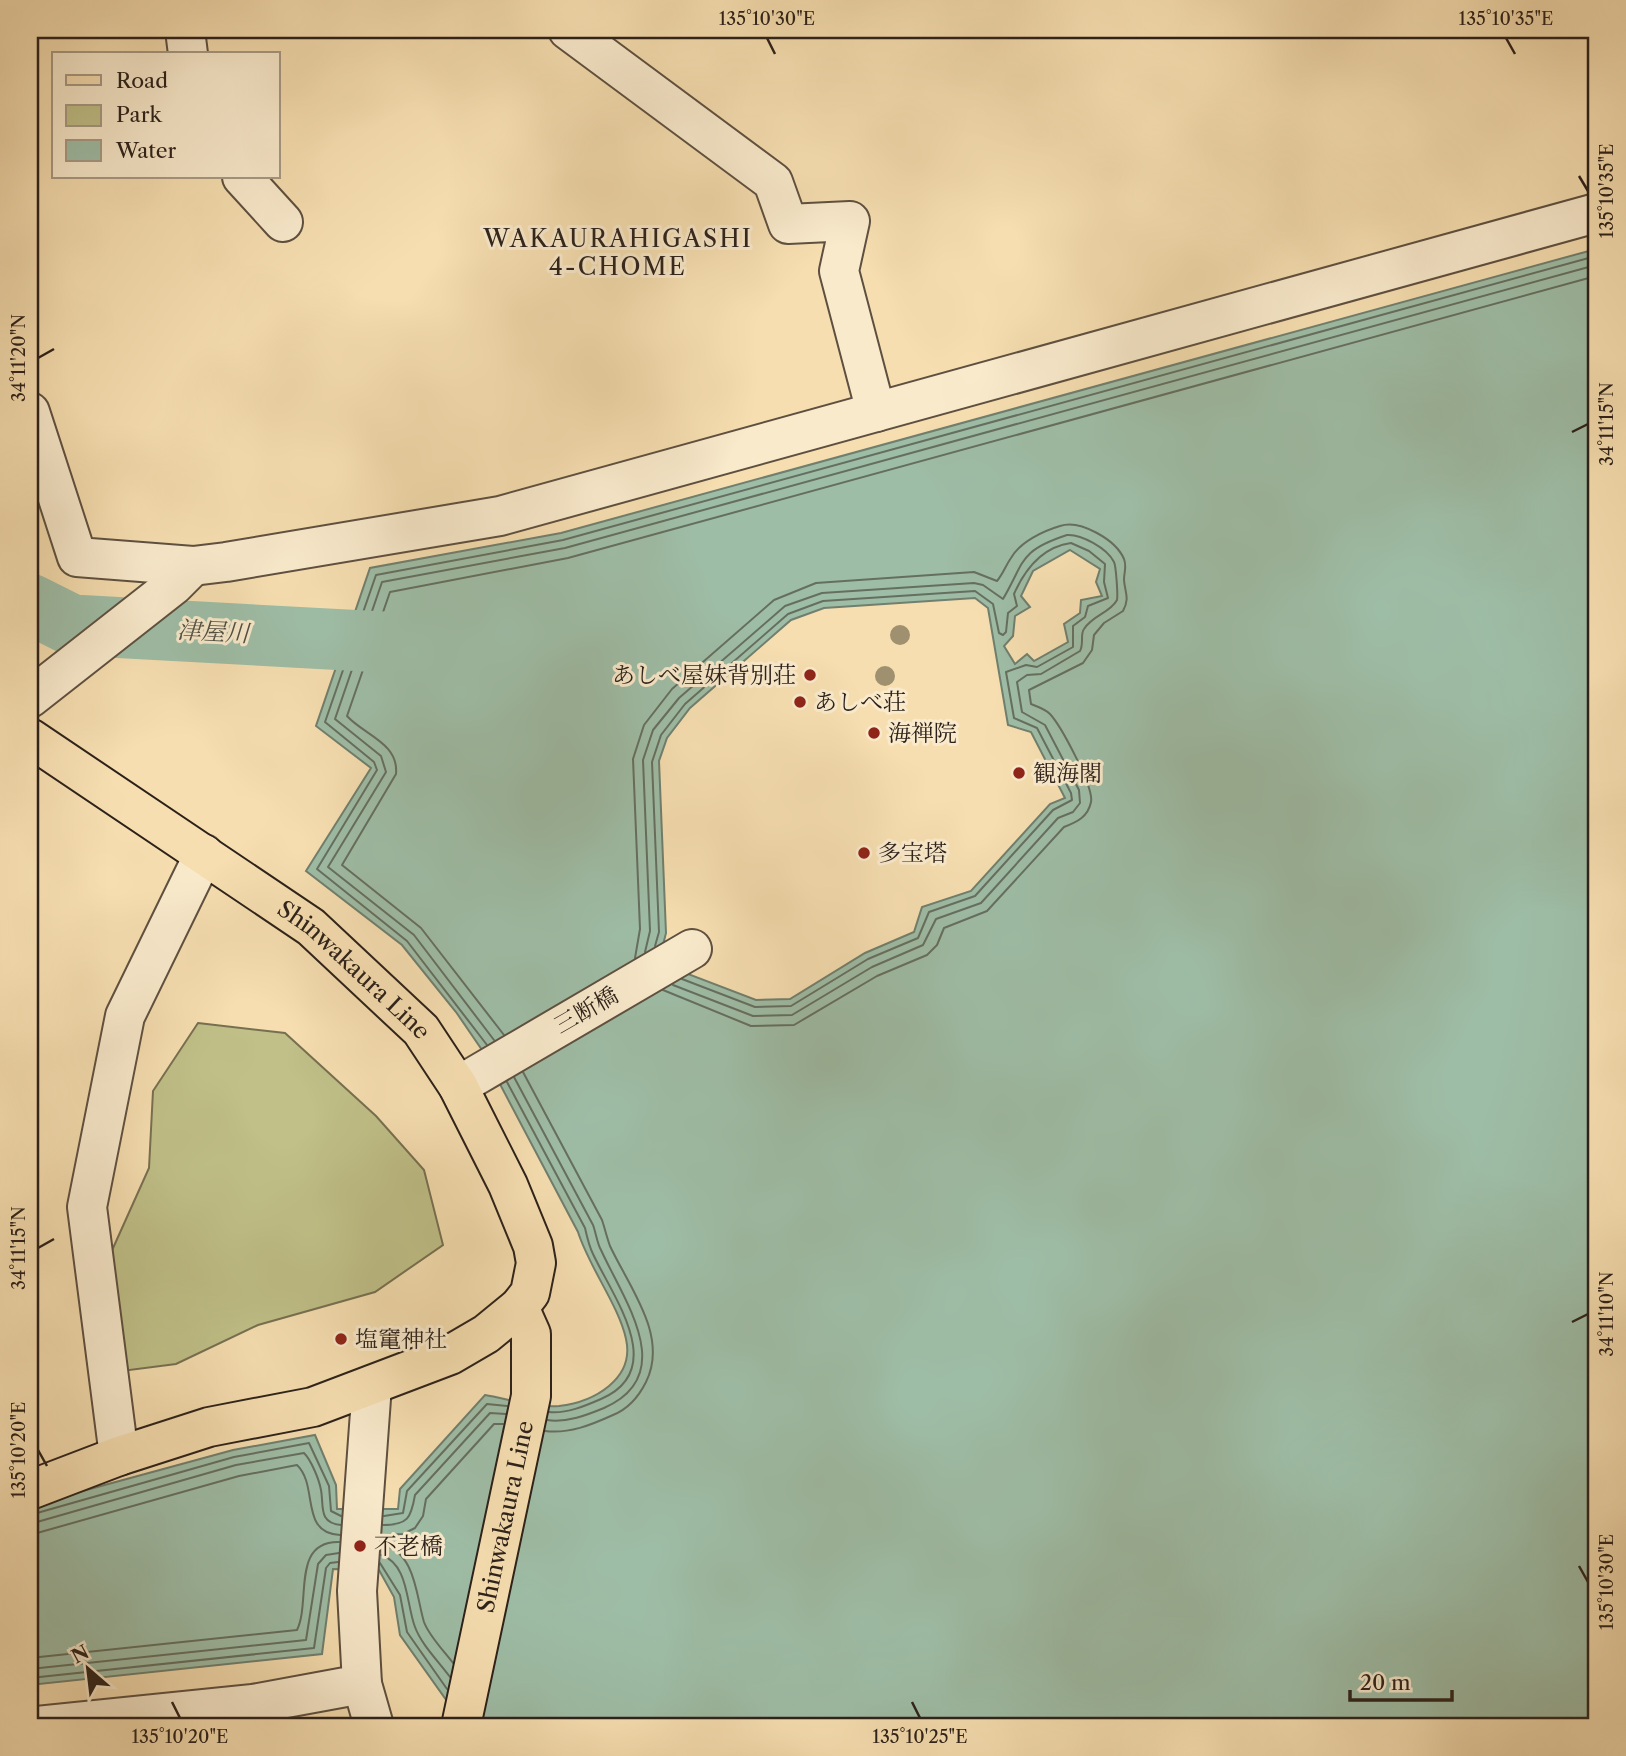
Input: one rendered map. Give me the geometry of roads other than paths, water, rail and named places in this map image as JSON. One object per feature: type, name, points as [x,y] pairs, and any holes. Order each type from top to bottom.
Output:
[{"type":"main road","name":"Shinwakaura Line","points":[[30,738],[311,927],[469,1079],[533,1246],[534,1281],[530,1293],[519,1307],[486,1334],[450,1354],[313,1408],[209,1427],[120,1456],[30,1490]]},
{"type":"main road","name":"Shinwakaura Line","points":[[461,1726],[531,1396],[531,1334],[519,1307]]},
{"type":"street","points":[[185,30],[188,52]]},
{"type":"street","points":[[568,30],[773,182],[788,224],[850,221],[839,271],[876,412]]},
{"type":"street","points":[[243,178],[283,222]]},
{"type":"street","points":[[30,412],[77,557],[183,575],[500,516],[1596,213]]},
{"type":"street","points":[[40,691],[183,575]]},
{"type":"street","points":[[120,1456],[87,1207],[125,1016],[204,854]]},
{"type":"street","name":"三断橋","points":[[469,1079],[692,949]]},
{"type":"street","points":[[372,1385],[357,1591],[362,1684],[374,1726]]},
{"type":"street","points":[[37,1726],[253,1704],[362,1684]]},
{"type":"water","points":[[1596,249],[1596,1726],[459,1726],[454,1711],[400,1635],[394,1597],[379,1570],[333,1569],[322,1654],[30,1685],[30,1509],[57,1498],[233,1450],[315,1435],[336,1485],[337,1509],[398,1509],[400,1489],[485,1395],[541,1406],[572,1404],[598,1394],[609,1386],[624,1366],[626,1339],[617,1313],[578,1232],[482,1050],[456,1012],[402,945],[306,871],[371,768],[316,726],[370,568],[561,533]],"holes":[[[1070,550],[1100,569],[1096,582],[1102,596],[1081,600],[1080,613],[1064,624],[1068,642],[1034,661],[1027,654],[1015,664],[1004,646],[1013,636],[1015,616],[1030,607],[1021,596],[1033,571]],[[975,598],[988,608],[1008,725],[1031,732],[1065,798],[1050,804],[971,891],[922,907],[914,932],[865,953],[790,999],[756,1000],[680,971],[661,953],[666,933],[659,761],[667,738],[690,708],[791,620],[824,608]]]},
{"type":"waterway","name":"津屋川","points":[[30,604],[72,625],[402,643]]},
{"type":"place","name":"あしべ屋妹背別荘","points":[[810,675]]},
{"type":"place","name":"あしべ荘","points":[[800,702]]},
{"type":"place","name":"海禅院","points":[[874,733]]},
{"type":"place","name":"観海閣","points":[[1019,773]]},
{"type":"place","name":"多宝塔","points":[[864,853]]},
{"type":"place","name":"塩竃神社","points":[[341,1339]]},
{"type":"place","name":"不老橋","points":[[360,1546]]},
{"type":"district","name":"WAKAURAHIGASHI 4-CHOME","points":[[618,253]]}]
